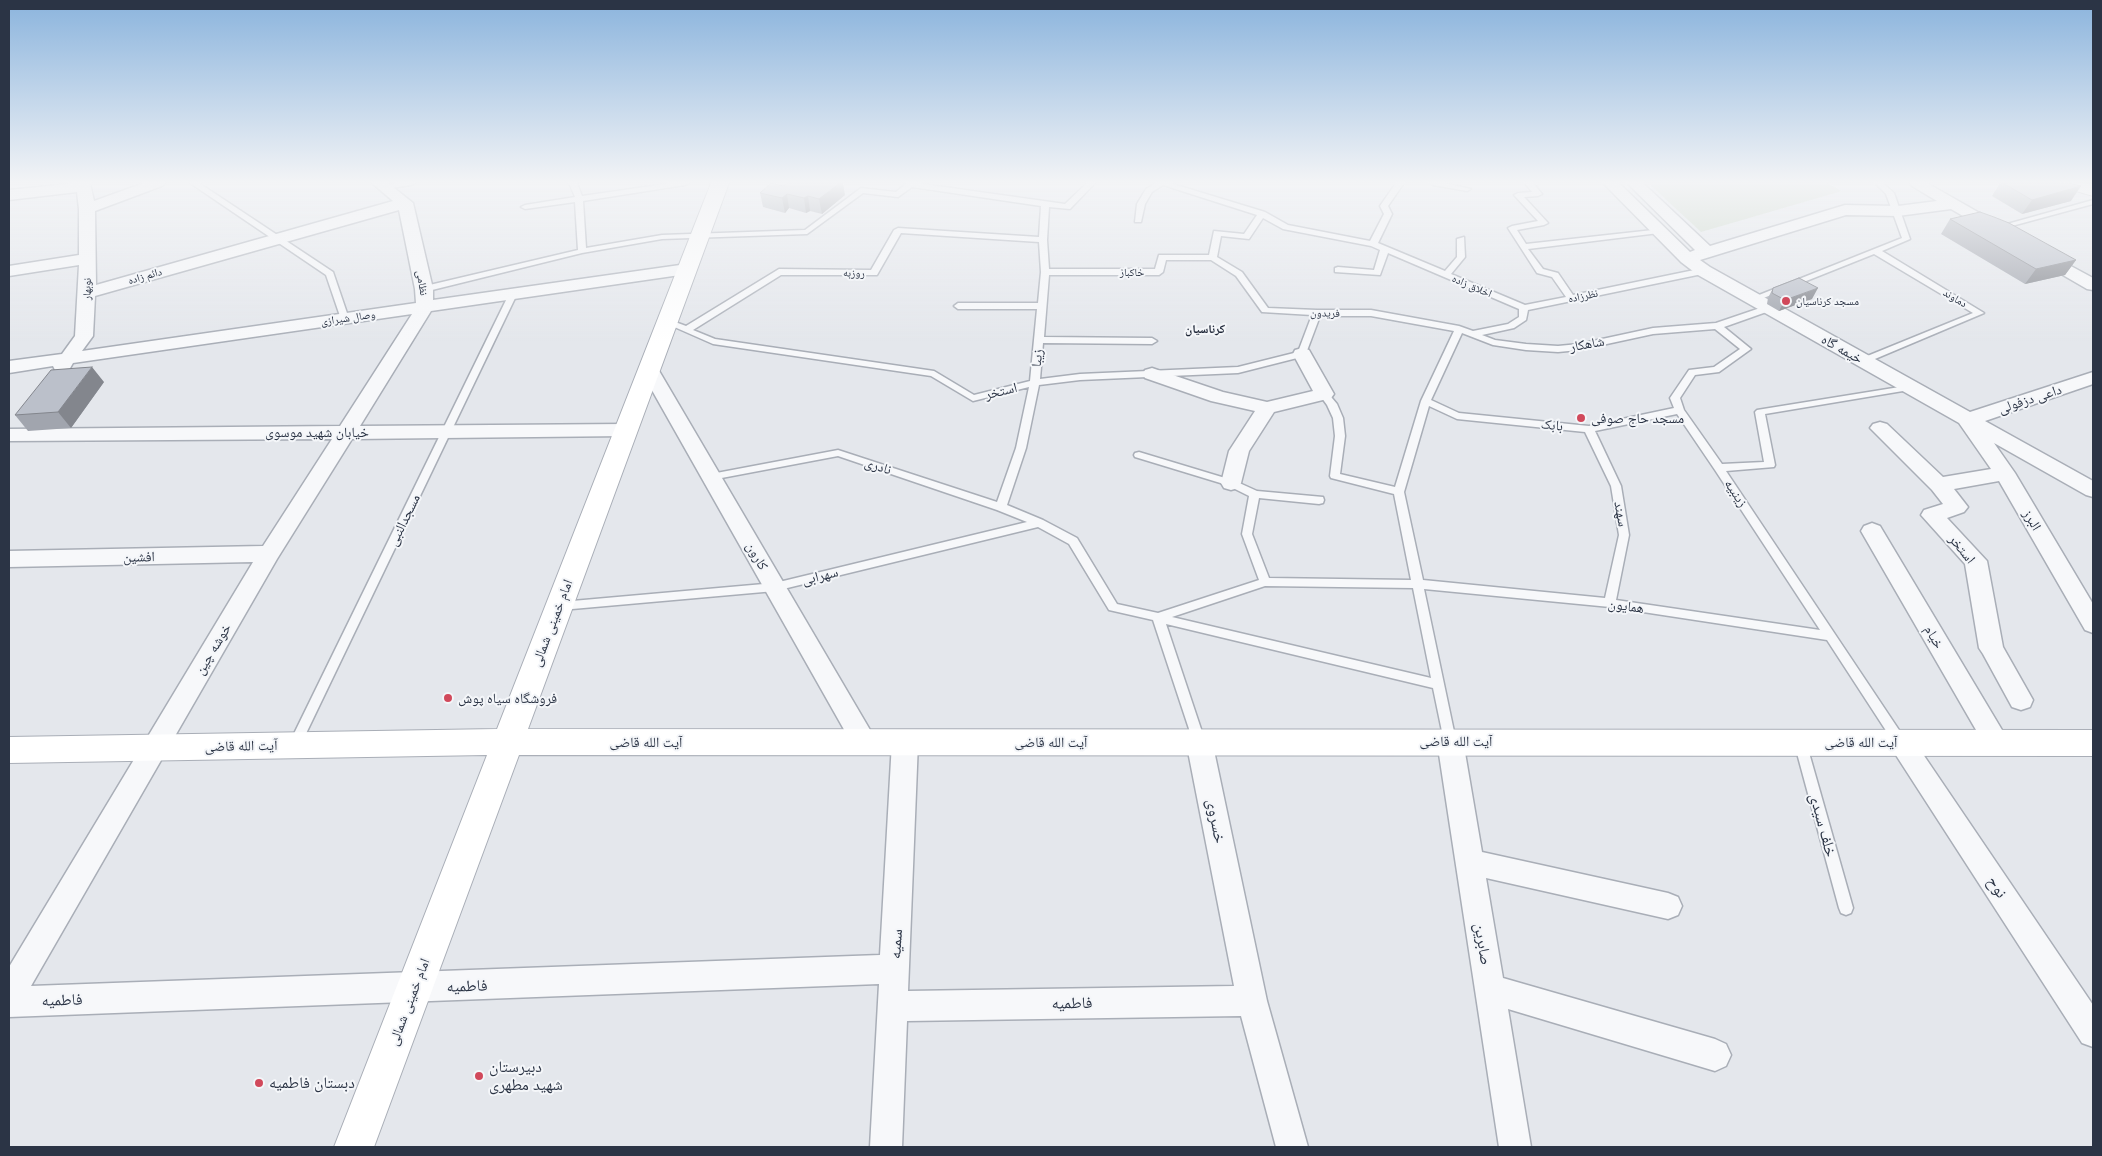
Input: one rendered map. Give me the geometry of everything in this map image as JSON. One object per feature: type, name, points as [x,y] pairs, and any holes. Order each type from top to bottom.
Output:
[{"type":"main road","name":"امام خمینی شمالی","points":[[354,1147],[649,369],[677,326],[687,269],[699,237]]},
{"type":"main road","name":"آیت الله قاضی","points":[[9,750],[507,742],[2093,742]]},
{"type":"street","name":"نوبهار","points":[[50,381],[84,336],[87,293],[86,237]]},
{"type":"street","name":"دائم زاده","points":[[87,293],[284,237]]},
{"type":"street","name":"نظامی","points":[[413,237],[424,298]]},
{"type":"street","points":[[1665,237],[1686,258],[1706,261],[1772,237]]},
{"type":"street","name":"خیمه گاه","points":[[1684,237],[1706,261],[1761,304],[2093,490]]},
{"type":"street","points":[[2028,247],[2093,285]]},
{"type":"street","points":[[9,271],[86,259]]},
{"type":"street","name":"وصال شیرازی","points":[[9,368],[345,319],[424,298],[512,294],[687,269]]},
{"type":"street","name":"خوشه چین","points":[[9,995],[269,554],[347,432],[424,298]]},
{"type":"street","points":[[1152,374],[1218,397],[1266,408],[1324,394],[1302,354]]},
{"type":"street","name":"کارون","points":[[649,369],[864,742]]},
{"type":"street","name":"داعی دزفولی","points":[[1967,420],[2093,378]]},
{"type":"street","points":[[1231,483],[1239,451],[1266,408]]},
{"type":"street","name":"البرز","points":[[1967,420],[2005,473],[2093,624]]},
{"type":"street","points":[[1880,428],[1939,485],[2005,473]]},
{"type":"street","name":"خیابان شهید موسوی","points":[[13,429],[347,432],[626,430]]},
{"type":"street","name":"استخر","points":[[1939,485],[1957,506],[1932,515],[1976,561],[1991,648],[2021,700]]},
{"type":"street","name":"خیام","points":[[1872,531],[1996,742]]},
{"type":"street","name":"افشین","points":[[9,559],[269,554]]},
{"type":"street","name":"صابرین","points":[[1450,741],[1516,1147]]},
{"type":"street","name":"سمیه","points":[[886,1147],[905,742]]},
{"type":"street","name":"خسروی","points":[[1199,742],[1252,1001],[1292,1147]]},
{"type":"street","name":"نوح","points":[[1901,742],[2093,1032]]},
{"type":"street","points":[[1469,862],[1668,906]]},
{"type":"street","name":"فاطمیه","points":[[9,1002],[894,969]]},
{"type":"street","points":[[1490,989],[1715,1055]]},
{"type":"street","name":"فاطمیه","points":[[893,1006],[1252,1001]]},
{"type":"lane","points":[[274,237],[330,274],[345,319]]},
{"type":"lane","points":[[581,237],[582,251]]},
{"type":"lane","points":[[424,298],[582,251],[663,237]]},
{"type":"lane","name":"روزبه","points":[[677,326],[779,272],[874,274],[894,237]]},
{"type":"lane","name":"روزبه","points":[[999,237],[1043,240]]},
{"type":"lane","name":"زیبا","points":[[1001,508],[1021,448],[1035,383],[1045,272],[1043,237]]},
{"type":"lane","points":[[1213,258],[1216,237]]},
{"type":"lane","name":"اخلاق زاده","points":[[1337,237],[1374,244],[1524,308]]},
{"type":"lane","points":[[1374,244],[1377,237]]},
{"type":"lane","points":[[1517,237],[1540,271],[1555,275],[1571,298]]},
{"type":"lane","points":[[1523,247],[1608,237]]},
{"type":"lane","points":[[1679,410],[1675,398],[1692,372],[1716,370],[1746,349],[1716,326],[1875,251],[1906,239],[1905,237]]},
{"type":"lane","points":[[1446,275],[1461,257],[1461,239]]},
{"type":"lane","points":[[1338,270],[1377,273],[1385,249]]},
{"type":"lane","name":"دماوند","points":[[1864,361],[1980,313],[1875,251]]},
{"type":"lane","name":"خاکباز","points":[[1045,272],[1159,272],[1162,257],[1213,258]]},
{"type":"lane","name":"فریدون","points":[[1213,258],[1239,274],[1265,310],[1317,313],[1371,313],[1459,329]]},
{"type":"lane","name":"نظرزاده","points":[[1524,308],[1571,298],[1706,261]]},
{"type":"lane","name":"مسجدالنبی","points":[[294,746],[512,294]]},
{"type":"lane","points":[[958,306],[1042,306]]},
{"type":"lane","points":[[1472,334],[1511,326],[1523,318],[1524,308]]},
{"type":"lane","points":[[1302,354],[1317,313]]},
{"type":"lane","name":"استخر","points":[[677,326],[713,340],[934,374],[973,398],[1035,383],[1080,377],[1238,370],[1302,354]]},
{"type":"lane","name":"شاهکار","points":[[1459,329],[1493,342],[1558,349],[1579,347],[1653,331],[1716,326]]},
{"type":"lane","points":[[1450,741],[1399,492],[1426,401],[1459,329]]},
{"type":"lane","points":[[1039,340],[1152,341]]},
{"type":"lane","points":[[1719,468],[1770,465],[1760,412],[1909,387]]},
{"type":"lane","points":[[1324,394],[1332,404],[1338,418],[1340,436],[1335,476],[1399,492]]},
{"type":"lane","name":"بابک","points":[[1426,401],[1456,416],[1589,429],[1679,410]]},
{"type":"lane","name":"زینبیه","points":[[1679,410],[1901,742]]},
{"type":"lane","name":"سهند","points":[[1589,429],[1616,486],[1624,536],[1610,603]]},
{"type":"lane","name":"نادری","points":[[711,477],[838,453],[1001,508],[1039,523]]},
{"type":"lane","points":[[1139,455],[1231,483],[1254,494],[1319,500]]},
{"type":"lane","points":[[1254,494],[1247,534],[1265,582]]},
{"type":"lane","points":[[1039,523],[1072,541],[1112,607],[1439,685]]},
{"type":"lane","name":"سهرابی","points":[[559,606],[775,587],[1039,523]]},
{"type":"lane","name":"همایون","points":[[1158,617],[1265,582],[1419,584],[1610,603],[1831,636]]},
{"type":"lane","name":"خسروی","points":[[1158,617],[1199,742]]},
{"type":"lane","name":"خلف سیدی","points":[[1800,742],[1846,908]]},
{"type":"building","points":[[1981,237],[2034,237],[2076,260],[2036,269]]},
{"type":"building","points":[[1799,278],[1818,288],[1785,300],[1772,293],[1773,288]]},
{"type":"building","points":[[92,367],[58,412],[15,415],[51,370]]},
{"type":"place","name":"مسجد کرناسیان","points":[[1786,301]]},
{"type":"place","name":"مسجد حاج صوفی","points":[[1581,418]]},
{"type":"place","name":"فروشگاه سیاه پوش","points":[[448,698]]},
{"type":"place","name":"دبیرستان شهید مطهری","points":[[479,1076]]},
{"type":"place","name":"دبستان فاطمیه","points":[[259,1083]]},
{"type":"district","name":"کرناسیان","points":[[1205,329]]}]
